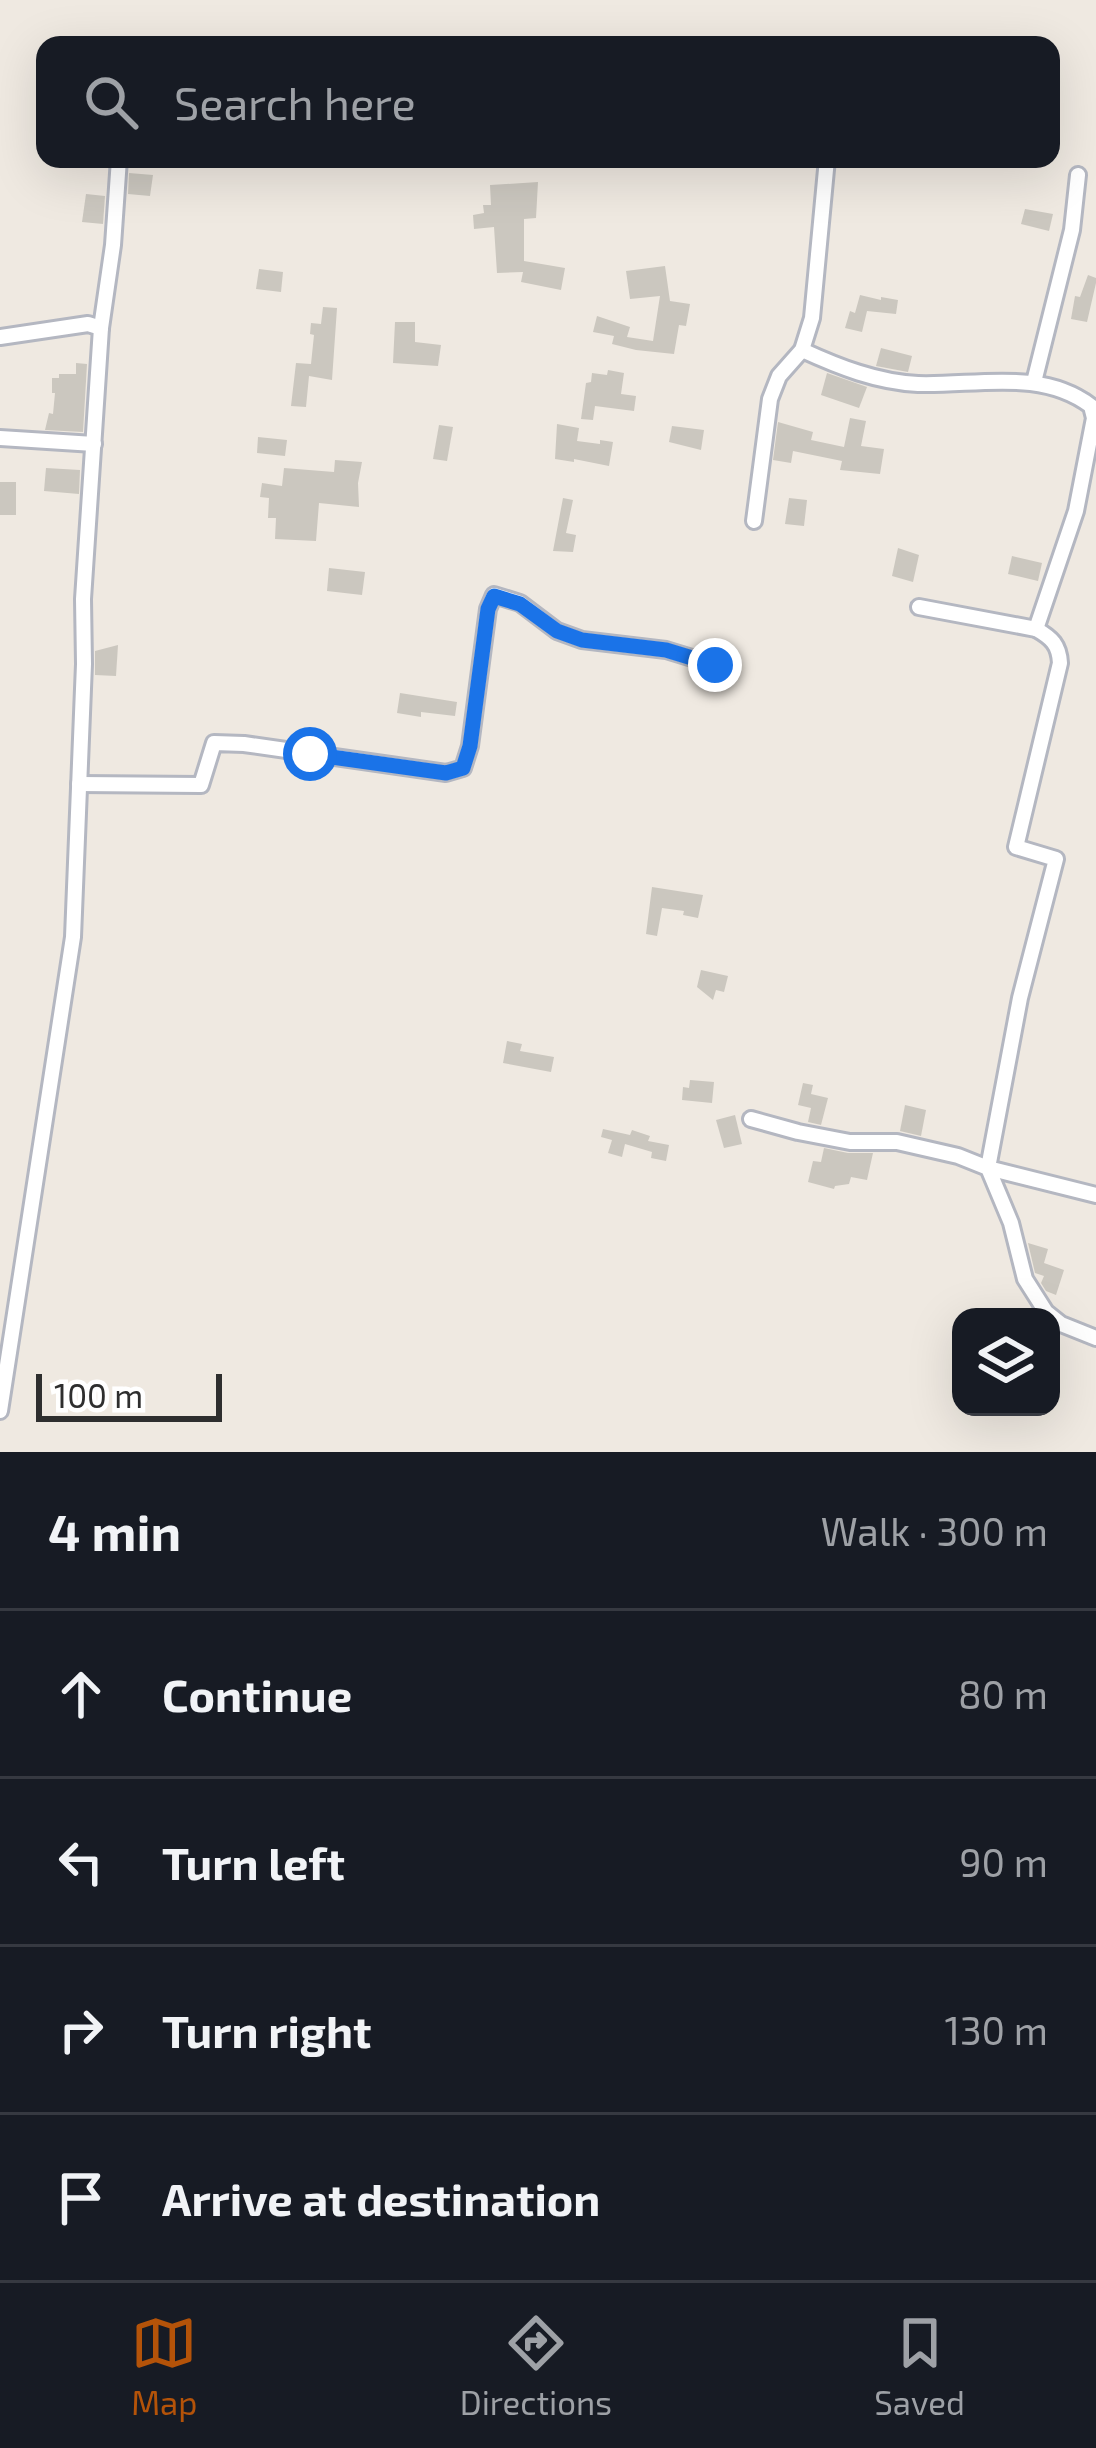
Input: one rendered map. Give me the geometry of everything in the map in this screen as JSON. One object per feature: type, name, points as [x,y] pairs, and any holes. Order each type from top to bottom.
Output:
[{"type":"street","points":[[0,1412],[73,937],[83,599],[101,328],[118,168]]},
{"type":"street","points":[[754,521],[770,399],[779,376],[802,350],[812,318],[826,168]]},
{"type":"street","points":[[1034,382],[1072,230],[1078,175]]},
{"type":"street","points":[[0,337],[88,324],[101,328]]},
{"type":"street","points":[[802,350],[851,372],[916,384],[1034,382],[1065,390],[1094,411],[1076,511],[1036,629]]},
{"type":"street","points":[[0,438],[94,444]]},
{"type":"street","points":[[1076,511],[1096,519]]},
{"type":"street","points":[[79,784],[201,785],[214,743],[446,773],[463,768],[494,596],[520,604],[557,631],[582,640],[666,650],[715,665]]},
{"type":"street","points":[[919,607],[1036,629],[1059,649],[1060,663],[1016,847],[1056,860],[1020,998],[988,1168],[1011,1223],[1025,1280],[1060,1324],[1096,1338]]},
{"type":"street","points":[[752,1119],[850,1142],[898,1142],[1096,1195]]},
{"type":"building","points":[[129,173],[153,175],[150,196],[128,194]]},
{"type":"building","points":[[538,182],[536,218],[524,219],[524,261],[565,268],[561,290],[521,282],[523,272],[497,273],[494,227],[474,229],[473,215],[484,213],[483,205],[491,205],[490,185]]},
{"type":"building","points":[[86,194],[105,196],[103,224],[82,222]]},
{"type":"building","points":[[1025,209],[1053,214],[1049,231],[1021,224]]},
{"type":"building","points":[[665,266],[670,301],[690,304],[686,326],[679,325],[674,354],[612,344],[614,336],[593,332],[597,316],[630,327],[627,337],[653,341],[660,296],[630,299],[626,271]]},
{"type":"building","points":[[259,269],[283,272],[281,292],[256,289]]},
{"type":"building","points":[[1088,275],[1096,283],[1087,322],[1071,319],[1075,296],[1080,297]]},
{"type":"building","points":[[860,295],[898,300],[896,314],[867,311],[862,332],[845,328]]},
{"type":"building","points":[[323,307],[337,308],[332,380],[309,376],[306,407],[291,406],[296,363],[311,364],[311,323],[321,324]]},
{"type":"building","points":[[395,322],[415,322],[415,342],[441,345],[438,366],[393,363]]},
{"type":"building","points":[[881,348],[912,356],[908,372],[876,366]]},
{"type":"building","points":[[76,363],[87,364],[83,432],[45,430],[49,413],[53,414],[52,378],[76,374]]},
{"type":"building","points":[[608,370],[624,373],[621,394],[636,396],[634,411],[595,406],[593,420],[581,419],[586,383],[591,382],[592,373],[607,375]]},
{"type":"building","points":[[827,373],[867,387],[859,408],[821,395]]},
{"type":"building","points":[[850,418],[866,421],[861,446],[884,449],[880,474],[840,470],[842,461],[793,451],[791,463],[773,460],[778,422],[813,432],[811,440],[844,447]]},
{"type":"building","points":[[557,424],[579,428],[577,441],[613,442],[609,466],[555,459]]},
{"type":"building","points":[[439,425],[453,427],[447,461],[433,459]]},
{"type":"building","points":[[672,426],[704,430],[701,450],[669,442]]},
{"type":"building","points":[[258,437],[287,440],[285,456],[257,453]]},
{"type":"building","points":[[335,460],[362,462],[359,507],[319,503],[316,541],[275,539],[276,518],[268,518],[269,498],[260,497],[262,483],[282,486],[284,468],[334,472]]},
{"type":"building","points":[[46,468],[80,470],[79,494],[44,491]]},
{"type":"building","points":[[0,482],[16,482],[16,515],[0,515]]},
{"type":"building","points":[[563,498],[573,500],[566,533],[576,535],[573,552],[553,551]]},
{"type":"building","points":[[789,498],[807,500],[804,526],[785,524]]},
{"type":"building","points":[[898,548],[919,555],[913,582],[892,576]]},
{"type":"building","points":[[1012,556],[1042,563],[1038,581],[1008,574]]},
{"type":"building","points":[[329,568],[365,572],[362,595],[327,591]]},
{"type":"building","points":[[118,645],[116,676],[95,675],[95,651]]},
{"type":"building","points":[[400,693],[457,702],[455,716],[397,713]]},
{"type":"building","points":[[652,887],[703,895],[698,918],[662,908],[657,936],[646,934]]},
{"type":"building","points":[[701,970],[728,976],[724,992],[716,990],[713,1000],[697,987]]},
{"type":"building","points":[[507,1041],[522,1044],[520,1051],[554,1057],[551,1072],[503,1063]]},
{"type":"building","points":[[690,1080],[714,1082],[712,1103],[682,1100],[683,1087],[689,1088]]},
{"type":"building","points":[[803,1083],[813,1085],[811,1094],[828,1098],[821,1125],[808,1122],[811,1108],[798,1105]]},
{"type":"building","points":[[905,1105],[926,1110],[921,1136],[900,1131]]},
{"type":"building","points":[[735,1115],[742,1144],[724,1148],[716,1120]]},
{"type":"building","points":[[603,1129],[630,1135],[632,1130],[650,1136],[648,1141],[669,1145],[666,1161],[625,1144],[622,1157],[608,1153],[612,1140],[601,1137]]},
{"type":"building","points":[[824,1148],[873,1153],[867,1180],[851,1177],[849,1184],[834,1189],[808,1182],[813,1161],[821,1162]]},
{"type":"building","points":[[1028,1243],[1048,1249],[1044,1263],[1064,1270],[1056,1295],[1046,1291],[1041,1283],[1044,1276],[1035,1273]]},
{"type":"route","points":[[310,754],[446,773],[463,768],[494,596],[520,604],[557,631],[582,640],[666,650],[715,665]]}]
